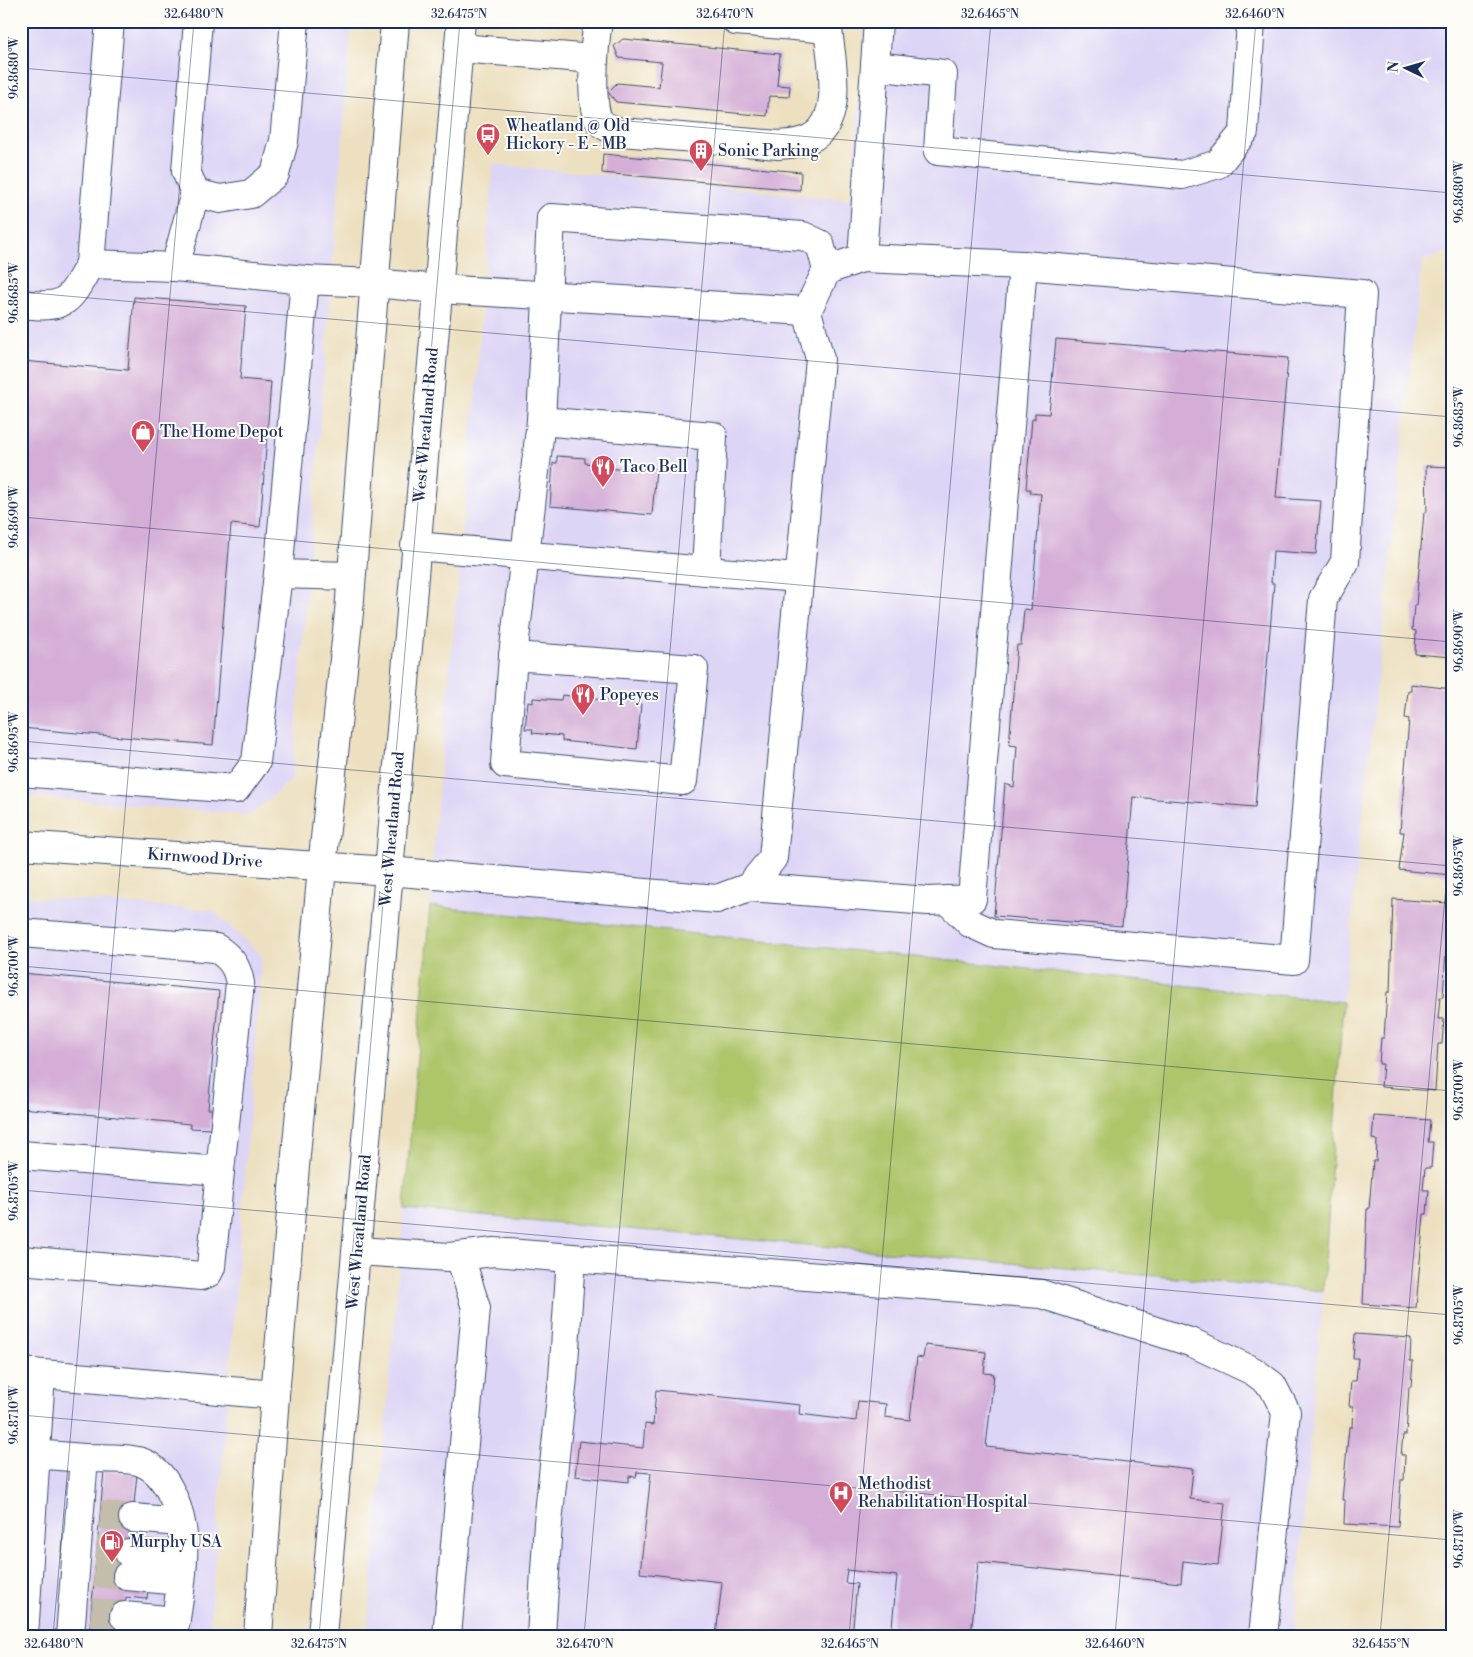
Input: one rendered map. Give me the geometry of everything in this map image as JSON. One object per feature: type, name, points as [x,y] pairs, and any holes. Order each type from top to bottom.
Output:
[{"type":"main road","points":[[21,304],[46,307],[63,304],[75,291],[90,264],[110,21]]},
{"type":"main road","points":[[175,267],[195,193],[186,171],[198,21]]},
{"type":"main road","points":[[195,193],[220,199],[250,194],[274,174],[284,141],[295,21]]},
{"type":"main road","points":[[258,1636],[276,1395],[322,867],[351,576],[394,21]]},
{"type":"main road","name":"West Wheatland Road","points":[[322,1636],[358,1252],[415,546],[461,21]]},
{"type":"main road","points":[[598,21],[594,59],[595,108],[599,121],[608,128],[621,132],[779,146],[799,143],[815,136],[828,120],[831,112],[834,83],[828,25],[736,21]]},
{"type":"main road","points":[[862,258],[878,21]]},
{"type":"main road","points":[[875,66],[943,74],[938,151],[1182,175],[1218,164],[1244,132],[1251,21]]},
{"type":"main road","points":[[459,48],[594,59]]},
{"type":"main road","points":[[513,656],[694,669],[683,781],[505,764],[513,656],[541,422],[546,295],[552,218],[803,236],[820,244],[827,270],[807,311],[820,359],[772,858],[749,886]]},
{"type":"main road","points":[[827,270],[862,258],[1023,265],[1362,294],[1345,562],[1323,599],[1294,960],[994,934],[970,923],[947,900]]},
{"type":"main road","points":[[90,264],[175,267],[304,280],[807,311]]},
{"type":"main road","points":[[749,886],[928,901],[972,899],[1023,265]]},
{"type":"main road","points":[[21,772],[236,789],[256,762],[278,574],[304,280]]},
{"type":"main road","points":[[541,422],[713,436],[706,571]]},
{"type":"main road","points":[[415,546],[799,578]]},
{"type":"main road","points":[[278,574],[351,576]]},
{"type":"main road","name":"Kirnwood Drive","points":[[21,845],[388,871],[718,899],[749,886]]},
{"type":"main road","points":[[21,933],[216,948],[229,956],[237,969],[240,983],[211,1267],[208,1273],[202,1276],[21,1260]]},
{"type":"main road","points":[[21,1155],[220,1171]]},
{"type":"main road","points":[[358,1252],[449,1257],[494,1252],[1041,1294],[1193,1343],[1253,1371],[1272,1385],[1286,1412],[1264,1636]]},
{"type":"main road","points":[[447,1636],[476,1308],[460,1256]]},
{"type":"main road","points":[[541,1636],[548,1523],[572,1258]]},
{"type":"main road","points":[[24,1627],[31,1373],[276,1395]]},
{"type":"main road","points":[[28,1454],[140,1461],[155,1469],[170,1490],[182,1529],[181,1569],[174,1628],[124,1616]]},
{"type":"main road","points":[[77,1619],[86,1560],[90,1514],[84,1458]]},
{"type":"main road","points":[[132,1518],[180,1522]]},
{"type":"main road","points":[[128,1564],[181,1569]]},
{"type":"shaded area","points":[[21,21],[352,21],[292,779],[251,815],[21,796]]},
{"type":"shaded area","points":[[866,21],[1452,21],[1452,251],[1422,261],[1343,1002],[430,906],[435,828],[478,366],[493,164],[851,200]]},
{"type":"shaded area","points":[[21,896],[212,910],[262,956],[209,1636],[21,1636]]},
{"type":"shaded area","name":"Methodist Rehabilitation Hospital","points":[[404,1209],[1323,1291],[1294,1636],[367,1636]]},
{"type":"green space","points":[[430,906],[1343,1002],[1323,1291],[404,1209]]},
{"type":"building","points":[[623,39],[780,54],[777,85],[790,86],[789,97],[769,96],[767,116],[616,102],[608,92],[617,83],[659,87],[662,62],[619,58],[614,46]]},
{"type":"building","name":"Sonic Parking","points":[[603,154],[801,172],[800,190],[602,173]]},
{"type":"building","name":"The Home Depot","points":[[134,297],[246,306],[240,379],[271,382],[260,527],[231,524],[213,745],[21,728],[21,361],[128,370]]},
{"type":"building","points":[[1056,339],[1288,358],[1276,498],[1321,501],[1316,554],[1273,551],[1271,583],[1274,583],[1255,807],[1133,797],[1122,926],[994,916],[1005,784],[1014,787],[1017,746],[1009,745],[1017,645],[1021,645],[1024,609],[1031,610],[1041,494],[1030,493],[1030,489],[1026,489],[1032,419],[1035,419],[1035,413],[1049,414]]},
{"type":"building","name":"Taco Bell","points":[[557,456],[585,458],[585,463],[605,465],[605,468],[640,471],[640,467],[656,469],[652,515],[550,506],[553,463],[557,463]]},
{"type":"building","points":[[1426,466],[1452,467],[1452,657],[1415,654],[1416,631],[1412,630],[1424,512],[1427,512]]},
{"type":"building","points":[[1411,684],[1452,689],[1452,875],[1399,870],[1404,832],[1400,832],[1409,719],[1405,718],[1408,691],[1411,691]]},
{"type":"building","name":"Popeyes","points":[[562,695],[641,704],[637,749],[562,741],[562,736],[532,733],[533,729],[525,729],[528,702],[533,703],[533,698],[561,700]]},
{"type":"building","points":[[1393,899],[1448,903],[1447,926],[1451,926],[1450,951],[1446,951],[1443,997],[1440,997],[1438,1019],[1444,1019],[1442,1044],[1438,1044],[1435,1091],[1381,1087],[1383,1064],[1379,1064],[1381,1038],[1384,1038],[1387,992],[1390,992]]},
{"type":"building","points":[[21,973],[219,991],[208,1109],[212,1109],[210,1129],[190,1128],[190,1124],[21,1108]]},
{"type":"building","points":[[1374,1116],[1430,1120],[1428,1142],[1433,1142],[1431,1168],[1425,1168],[1423,1190],[1429,1190],[1427,1214],[1424,1214],[1416,1308],[1363,1304],[1367,1209],[1369,1209],[1373,1161],[1376,1161],[1377,1140],[1372,1139]]},
{"type":"building","points":[[1355,1334],[1411,1338],[1410,1361],[1413,1361],[1411,1387],[1409,1387],[1406,1435],[1403,1435],[1401,1455],[1405,1455],[1404,1480],[1401,1480],[1398,1527],[1344,1524],[1345,1500],[1342,1500],[1349,1427],[1352,1427],[1353,1406],[1349,1406],[1351,1381],[1356,1381],[1358,1358],[1353,1358]]},
{"type":"building","points":[[925,1345],[986,1352],[984,1373],[994,1374],[986,1447],[1193,1469],[1190,1499],[1225,1503],[1218,1565],[1183,1561],[1181,1583],[978,1562],[971,1636],[891,1636],[897,1576],[847,1570],[845,1583],[857,1584],[852,1636],[716,1636],[722,1582],[640,1573],[651,1473],[637,1472],[636,1477],[629,1476],[629,1482],[575,1476],[579,1441],[643,1448],[645,1424],[653,1425],[656,1390],[800,1405],[799,1414],[856,1421],[858,1401],[886,1404],[885,1417],[910,1420],[917,1357],[923,1358]]},
{"type":"building","name":"Murphy USA","points":[[104,1471],[137,1474],[129,1553],[148,1588],[147,1599],[126,1597],[122,1636],[89,1636]]},
{"type":"tunnel","points":[[100,1515],[133,1518]]},
{"type":"tunnel","points":[[96,1550],[129,1553]]},
{"type":"tunnel","points":[[94,1573],[127,1576]]},
{"type":"tunnel","points":[[91,1612],[124,1616]]},
{"type":"place","name":"Wheatland @ Old Hickory - E - MB","points":[[488,156]]},
{"type":"place","name":"Sonic Parking","points":[[701,172]]},
{"type":"place","name":"The Home Depot","points":[[143,453]]},
{"type":"place","name":"Taco Bell","points":[[603,488]]},
{"type":"place","name":"Popeyes","points":[[583,716]]},
{"type":"place","name":"Methodist Rehabilitation Hospital","points":[[841,1514]]},
{"type":"place","name":"Murphy USA","points":[[112,1563]]}]
